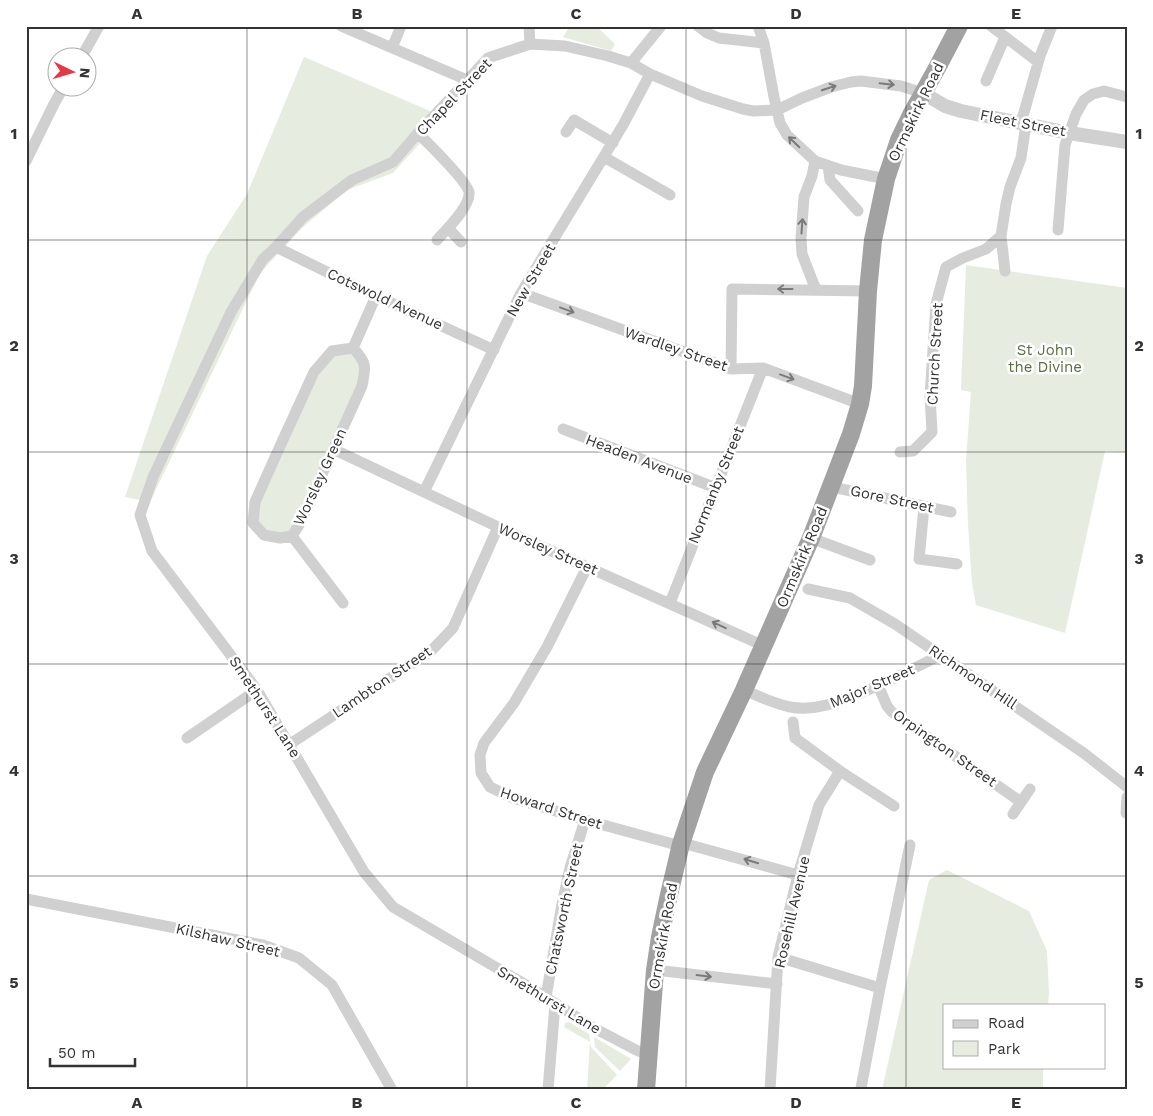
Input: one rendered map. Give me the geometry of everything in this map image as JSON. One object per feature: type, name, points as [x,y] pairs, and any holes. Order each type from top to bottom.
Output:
[{"type":"highway","name":"Ormskirk Road","points":[[646,1090],[655,970],[668,899],[682,844],[705,772],[812,538],[851,434],[863,386],[868,291],[873,240],[886,179],[899,140],[958,26]]},
{"type":"street","points":[[86,48],[99,26]]},
{"type":"street","points":[[341,26],[467,80]]},
{"type":"street","points":[[392,48],[401,26]]},
{"type":"street","points":[[529,26],[530,44]]},
{"type":"street","points":[[631,63],[661,26]]},
{"type":"street","points":[[698,26],[707,33],[719,38],[764,43]]},
{"type":"street","points":[[758,26],[764,43],[780,123],[787,135],[815,161],[841,170],[886,179]]},
{"type":"street","points":[[991,26],[1038,62]]},
{"type":"street","points":[[1005,271],[1001,236],[1006,204],[1021,158],[1023,124],[1038,62],[1052,26]]},
{"type":"street","points":[[986,81],[1005,37]]},
{"type":"street","name":"Chapel Street","points":[[276,247],[303,217],[352,180],[393,162],[488,58],[530,44],[565,46],[608,56],[631,63],[650,74],[702,96],[743,109],[764,112],[777,110]]},
{"type":"street","name":"New Street","points":[[424,492],[521,293],[613,143],[650,74]]},
{"type":"street","points":[[777,110],[831,87],[851,82],[901,86],[923,93]]},
{"type":"street","points":[[1058,230],[1065,145],[1076,114],[1084,100],[1093,94],[1104,91],[1127,97]]},
{"type":"street","name":"Fleet Street","points":[[923,93],[951,108],[1023,124],[1127,142]]},
{"type":"street","points":[[26,161],[57,98]]},
{"type":"street","points":[[566,132],[574,120],[613,143]]},
{"type":"street","points":[[418,133],[464,181],[469,192],[464,209],[437,240]]},
{"type":"street","points":[[604,157],[670,195]]},
{"type":"street","points":[[815,161],[812,176],[804,197],[801,238],[802,254],[816,290]]},
{"type":"street","points":[[828,166],[830,180],[858,211]]},
{"type":"street","points":[[448,228],[461,242]]},
{"type":"street","name":"Church Street","points":[[900,452],[913,451],[932,432],[930,396],[936,304],[946,267],[962,258],[986,249],[1001,236]]},
{"type":"street","name":"Cotswold Avenue","points":[[276,247],[376,296],[494,350]]},
{"type":"street","name":"Smethurst Lane","points":[[276,247],[263,259],[231,312],[153,477],[140,514],[152,551],[257,690],[364,872],[393,907],[592,1027],[636,1050],[649,1052]]},
{"type":"street","points":[[731,369],[732,289],[868,291]]},
{"type":"street","name":"Wardley Street","points":[[521,293],[731,369],[763,368],[860,404]]},
{"type":"street","points":[[353,348],[376,296]]},
{"type":"street","name":"Worsley Green","points":[[353,348],[362,358],[365,370],[362,386],[333,449],[299,525],[292,536],[280,538],[264,535],[254,522],[255,502],[314,372],[332,351],[353,348]]},
{"type":"street","name":"Normanby Street","points":[[670,603],[763,368]]},
{"type":"street","name":"Headen Avenue","points":[[563,429],[716,488]]},
{"type":"street","name":"Worsley Street","points":[[333,449],[498,527],[764,646]]},
{"type":"street","name":"Gore Street","points":[[832,487],[951,512]]},
{"type":"street","points":[[924,507],[919,559],[957,564]]},
{"type":"street","name":"Lambton Street","points":[[290,744],[431,651],[453,628],[498,527]]},
{"type":"street","points":[[292,536],[343,603]]},
{"type":"street","points":[[812,538],[870,560]]},
{"type":"street","name":"Howard Street","points":[[587,567],[547,647],[514,704],[484,742],[480,755],[481,773],[490,787],[513,798],[584,820],[673,844],[690,845],[798,875]]},
{"type":"street","name":"Richmond Hill","points":[[808,589],[850,598],[895,624],[1085,754],[1127,786]]},
{"type":"street","name":"Major Street","points":[[744,690],[774,703],[792,707],[816,708],[833,704],[878,685],[940,655]]},
{"type":"street","name":"Orpington Street","points":[[878,685],[887,706],[892,712],[1021,802]]},
{"type":"street","points":[[187,738],[257,690]]},
{"type":"street","points":[[793,722],[795,738],[840,771],[894,806]]},
{"type":"street","name":"Rosehill Avenue","points":[[770,1090],[778,956],[798,875],[819,805],[840,771]]},
{"type":"street","points":[[1013,814],[1030,789]]},
{"type":"street","points":[[1126,813],[1127,797]]},
{"type":"street","name":"Chatsworth Street","points":[[548,1090],[550,1000],[562,904],[584,820]]},
{"type":"street","points":[[861,1088],[910,846]]},
{"type":"street","name":"Kilshaw Street","points":[[26,899],[263,945],[299,958],[332,985],[392,1090]]},
{"type":"street","points":[[778,956],[880,988]]},
{"type":"street","points":[[655,970],[777,984]]},
{"type":"green space","points":[[570,26],[596,26],[615,44],[611,51],[563,37]]},
{"type":"green space","points":[[304,57],[444,117],[393,173],[347,190],[302,228],[260,273],[150,502],[125,497],[207,256],[247,194]]},
{"type":"green space","name":"St John the Divine","points":[[966,265],[1127,288],[1127,452],[1105,451],[1065,633],[976,605],[972,583],[966,461],[971,392],[961,390]]},
{"type":"green space","points":[[353,348],[365,370],[299,525],[280,538],[253,523],[281,444],[332,351]]},
{"type":"green space","points":[[947,870],[1029,911],[1047,951],[1048,1004],[943,1004],[943,1068],[1043,1068],[1043,1090],[882,1090],[929,880]]},
{"type":"green space","points":[[569,1022],[589,1034],[591,1047],[617,1075],[602,1090],[587,1090],[590,1042],[564,1027],[565,1023]]},
{"type":"green space","points":[[594,1037],[631,1059],[620,1071],[595,1047]]}]
